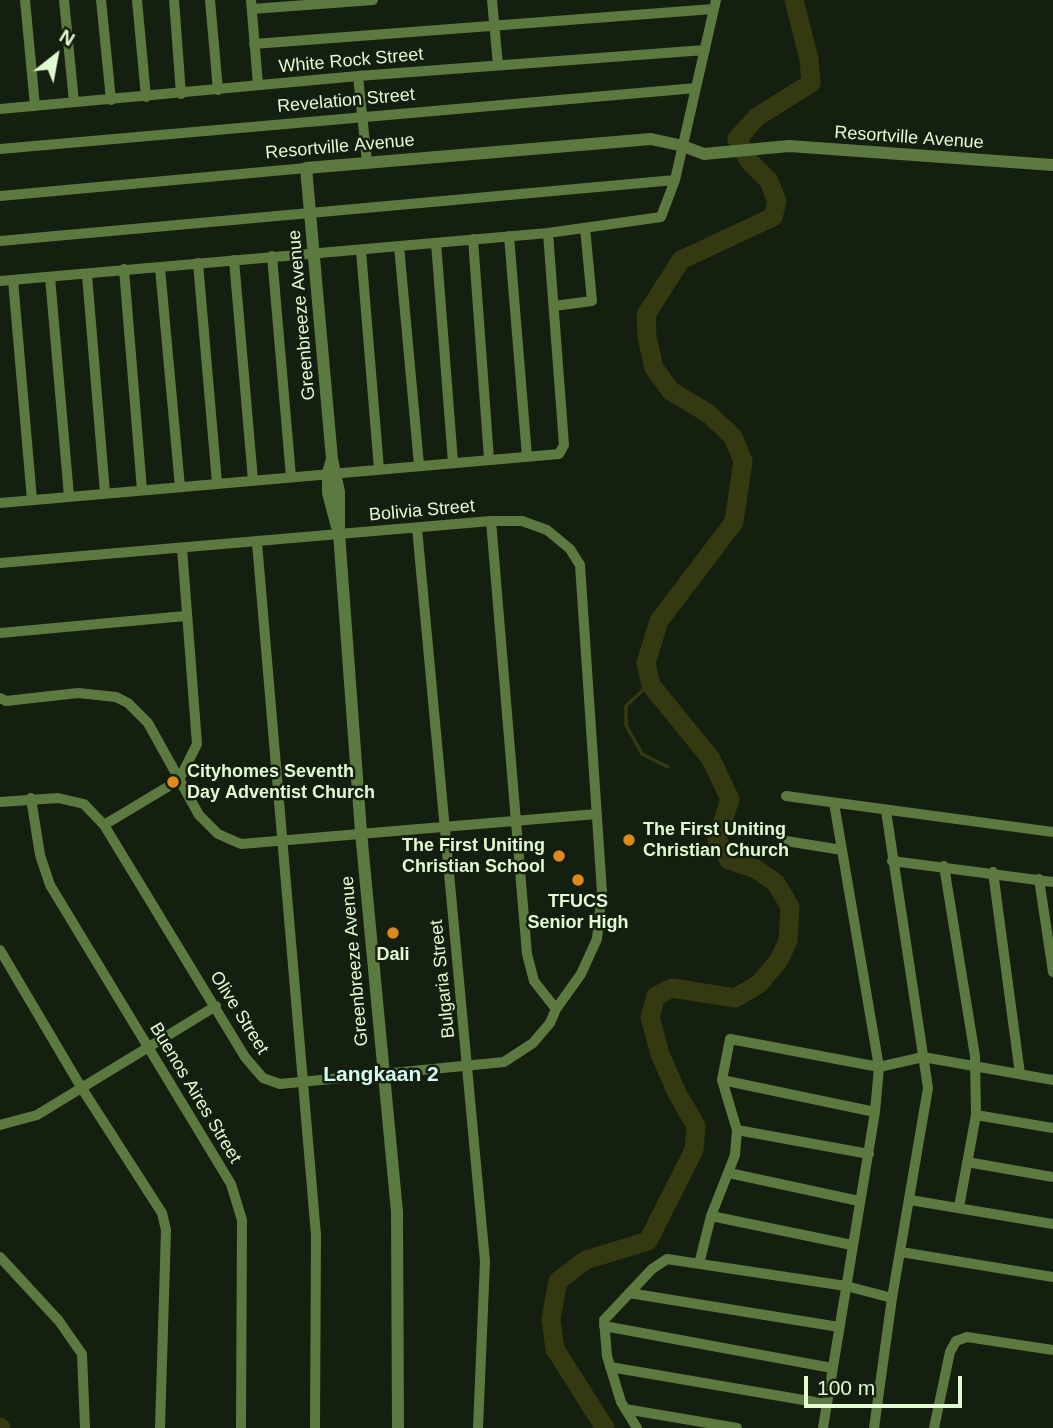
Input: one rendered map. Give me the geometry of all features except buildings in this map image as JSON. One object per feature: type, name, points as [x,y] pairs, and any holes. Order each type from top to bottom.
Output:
[{"type":"street","points":[[25,0],[35,106]]},
{"type":"street","points":[[64,0],[74,103]]},
{"type":"street","points":[[101,0],[111,100]]},
{"type":"street","points":[[137,0],[146,97]]},
{"type":"street","points":[[174,0],[181,94]]},
{"type":"street","points":[[210,0],[218,90]]},
{"type":"street","points":[[258,85],[252,5],[373,0]]},
{"type":"street","points":[[492,0],[498,65]]},
{"type":"street","points":[[0,281],[548,233],[661,217],[683,146],[715,5],[494,27],[254,44]]},
{"type":"street","name":"White Rock Street","points":[[0,109],[358,76],[705,50]]},
{"type":"street","points":[[358,76],[367,162]]},
{"type":"street","name":"Revelation Street","points":[[0,149],[362,115],[696,89]]},
{"type":"street","name":"Resortville Avenue","points":[[0,196],[637,139],[683,146],[705,146],[721,151],[789,146],[1053,165]]},
{"type":"street","name":"Greenbreeze Avenue","points":[[306,168],[332,469],[330,510],[339,533],[361,832],[397,1212],[398,1428]]},
{"type":"street","points":[[0,241],[674,180]]},
{"type":"street","points":[[554,306],[592,302],[585,228]]},
{"type":"street","points":[[0,503],[290,477],[332,469],[379,469],[559,454],[563,450],[548,233]]},
{"type":"street","points":[[509,236],[527,456]]},
{"type":"street","points":[[473,239],[489,459]]},
{"type":"street","points":[[436,243],[453,462]]},
{"type":"street","points":[[399,246],[419,465]]},
{"type":"street","points":[[361,251],[379,469]]},
{"type":"street","points":[[272,256],[290,477]]},
{"type":"street","points":[[234,260],[253,480]]},
{"type":"street","points":[[198,263],[217,483]]},
{"type":"street","points":[[160,268],[180,487]]},
{"type":"street","points":[[124,269],[142,491]]},
{"type":"street","points":[[87,275],[105,494]]},
{"type":"street","points":[[50,277],[69,496]]},
{"type":"street","points":[[13,280],[32,500]]},
{"type":"street","points":[[492,521],[529,967],[538,988],[556,1009]]},
{"type":"street","name":"Bolivia Street","points":[[0,563],[492,521],[534,524],[565,544],[580,565],[602,892],[600,929],[581,974],[556,1009]]},
{"type":"street","name":"Bulgaria Street","points":[[417,528],[442,825],[468,1066],[485,1261],[478,1428]]},
{"type":"street","points":[[257,543],[316,1235],[315,1428]]},
{"type":"street","points":[[104,825],[179,780],[197,744],[185,616],[182,548]]},
{"type":"street","points":[[0,633],[185,616]]},
{"type":"street","points":[[0,698],[6,701],[78,693],[116,697],[138,711],[148,723],[200,815],[229,841],[241,844],[597,814]]},
{"type":"street","points":[[786,796],[1053,832]]},
{"type":"street","name":"Olive Street","points":[[0,802],[31,798],[71,798],[84,804],[104,825],[245,1057],[263,1078],[279,1084],[504,1062],[525,1049],[550,1023],[556,1009]]},
{"type":"street","name":"Buenos Aires Street","points":[[31,798],[40,855],[50,885],[215,1153],[231,1184],[243,1220],[241,1428]]},
{"type":"street","points":[[823,1428],[869,1154],[879,1067],[834,803]]},
{"type":"street","points":[[874,1428],[892,1298],[928,1088],[886,811]]},
{"type":"street","points":[[786,841],[842,850]]},
{"type":"street","points":[[892,861],[993,872],[1053,882]]},
{"type":"street","points":[[944,866],[975,1066],[976,1115],[959,1207]]},
{"type":"street","points":[[993,872],[1020,1074]]},
{"type":"street","points":[[1039,879],[1053,972]]},
{"type":"street","points":[[0,950],[81,1087],[162,1213],[166,1230],[160,1428]]},
{"type":"street","points":[[0,1125],[37,1115],[216,1006]]},
{"type":"street","points":[[699,1264],[711,1216],[729,1173],[737,1130],[722,1080],[730,1039],[879,1067],[923,1057],[1053,1080]]},
{"type":"street","points":[[722,1080],[875,1112]]},
{"type":"street","points":[[976,1115],[1053,1128]]},
{"type":"street","points":[[737,1130],[869,1154]]},
{"type":"street","points":[[967,1162],[1053,1177]]},
{"type":"street","points":[[729,1173],[859,1201]]},
{"type":"street","points":[[910,1200],[1053,1224]]},
{"type":"street","points":[[711,1216],[852,1245]]},
{"type":"street","points":[[901,1252],[1053,1277]]},
{"type":"street","points":[[0,1257],[59,1321],[82,1354],[85,1428]]},
{"type":"street","points":[[637,1428],[625,1409],[610,1367],[604,1320],[652,1269],[667,1259],[846,1286],[892,1298]]},
{"type":"street","points":[[629,1293],[839,1327]]},
{"type":"street","points":[[604,1326],[832,1368]]},
{"type":"street","points":[[934,1428],[950,1352],[956,1341],[967,1337],[1053,1350]]},
{"type":"street","points":[[610,1367],[827,1404]]},
{"type":"street","points":[[625,1409],[737,1428]]},
{"type":"waterway","points":[[605,1428],[555,1349],[551,1319],[558,1281],[586,1260],[648,1241],[694,1150],[696,1126],[677,1093],[660,1054],[650,1017],[656,996],[672,988],[735,998],[759,984],[779,960],[788,941],[790,907],[776,883],[756,869],[729,860],[717,840],[730,799],[711,759],[651,685],[646,663],[659,621],[734,522],[743,461],[733,437],[709,414],[671,391],[654,368],[647,337],[646,315],[681,260],[773,217],[777,202],[769,181],[750,162],[737,139],[757,117],[811,83],[809,59],[794,0]]},
{"type":"waterway","points":[[649,675],[644,689],[626,706],[626,725],[642,754],[668,767]]},
{"type":"place","name":"Cityhomes Seventh Day Adventist Church","points":[[173,782]]},
{"type":"place","name":"The First Uniting Christian Church","points":[[629,840]]},
{"type":"place","name":"The First Uniting Christian School","points":[[559,856]]},
{"type":"place","name":"TFUCS Senior High","points":[[578,880]]},
{"type":"place","name":"Dali","points":[[393,933]]},
{"type":"district","name":"Langkaan 2","points":[[381,1075]]}]
